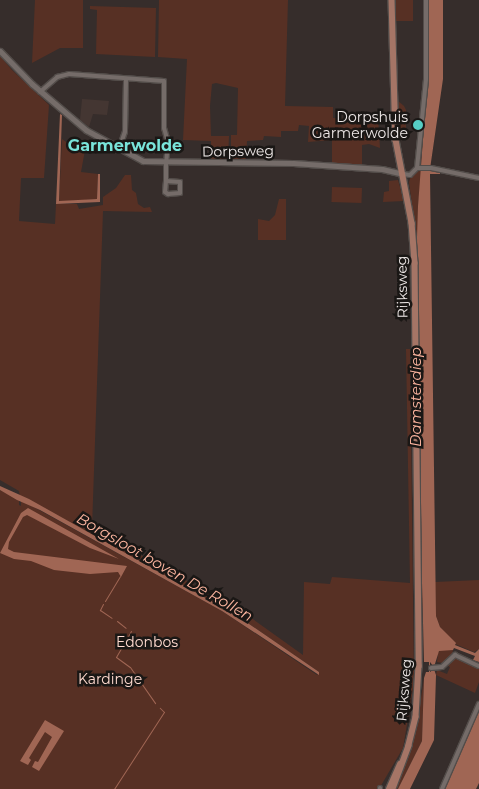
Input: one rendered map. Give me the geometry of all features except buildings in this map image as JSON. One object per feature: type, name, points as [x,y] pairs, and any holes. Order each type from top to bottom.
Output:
[{"type":"main road","name":"Rijksweg","points":[[392,0],[396,140],[412,223],[415,263],[419,656],[416,717],[406,754],[393,789]]},
{"type":"main road","name":"Rijksweg","points":[[389,789],[406,754]]},
{"type":"street","points":[[419,168],[426,79],[426,0]]},
{"type":"street","name":"Dorpsweg","points":[[0,51],[40,92],[86,130],[143,161],[166,163],[286,162],[382,170],[403,174]]},
{"type":"street","points":[[40,92],[57,78],[69,74],[163,80],[165,83],[164,128],[168,142],[165,192],[168,194],[180,193],[180,182],[166,181]]},
{"type":"street","points":[[119,149],[125,132],[126,79]]},
{"type":"street","points":[[403,174],[410,175],[419,168],[430,168],[479,178]]},
{"type":"street","points":[[431,668],[442,666],[455,655],[479,666]]},
{"type":"street","points":[[442,789],[479,704]]},
{"type":"shaded area","points":[[428,0],[443,0],[443,79],[430,169],[440,172],[440,174],[430,174],[436,616],[440,627],[456,643],[455,645],[475,653],[479,649],[479,662],[473,660],[475,656],[454,648],[453,650],[439,651],[434,667],[430,662],[430,672],[434,669],[436,675],[434,740],[410,789],[398,789],[422,741],[424,678],[426,672],[429,672],[429,662],[424,662],[417,237],[428,72]]},
{"type":"shaded area","points":[[82,99],[109,101],[107,115],[93,114],[89,127],[80,120]]},
{"type":"shaded area","points":[[60,114],[62,115],[59,201],[97,199],[98,174],[100,174],[100,202],[56,204]]},
{"type":"shaded area","points":[[0,486],[29,499],[236,615],[319,672],[319,675],[222,611],[40,510],[17,500],[0,490]]},
{"type":"shaded area","points":[[28,508],[119,559],[90,548],[27,515],[23,517],[9,542],[8,549],[14,552],[127,566],[121,577],[118,572],[90,574],[54,570],[31,561],[14,559],[0,553],[21,513]]},
{"type":"shaded area","points":[[479,711],[479,783],[476,789],[445,789]]},
{"type":"shaded area","points":[[45,720],[64,731],[39,771],[32,767],[35,761],[38,762],[52,737],[45,732],[29,758],[31,760],[28,765],[20,761]]},
{"type":"green space","points":[[35,0],[83,0],[83,48],[60,48],[32,63]]},
{"type":"green space","points":[[159,0],[288,0],[285,106],[333,107],[333,118],[376,119],[378,117],[380,148],[369,144],[362,145],[362,166],[332,163],[332,140],[308,142],[309,126],[299,125],[298,131],[281,131],[281,137],[264,136],[263,140],[247,141],[246,159],[231,160],[231,135],[237,135],[238,88],[216,83],[212,84],[210,106],[211,136],[229,136],[228,159],[211,161],[211,141],[183,140],[187,59],[158,57]]},
{"type":"green space","points":[[396,0],[413,0],[413,21],[396,21]]},
{"type":"green space","points":[[90,6],[156,8],[155,57],[96,54],[97,10],[90,9]]},
{"type":"green space","points":[[0,56],[49,105],[44,178],[21,178],[19,221],[55,224],[56,204],[77,204],[79,209],[103,205],[103,197],[116,188],[125,175],[131,175],[132,190],[136,193],[138,204],[144,208],[150,207],[152,212],[103,211],[92,528],[243,612],[303,655],[304,582],[330,584],[332,577],[410,583],[406,349],[410,349],[414,683],[403,748],[379,789],[0,789],[0,490],[19,499],[19,505],[21,506],[21,500],[222,611],[317,675],[319,672],[236,615],[29,500],[20,497],[19,491],[0,480]]},
{"type":"green space","points":[[397,100],[406,110],[406,135],[400,136]]},
{"type":"green space","points":[[62,139],[77,150],[85,150],[81,172],[98,174],[97,199],[59,202]]},
{"type":"green space","points":[[422,169],[418,206],[418,250],[409,182],[411,176]]},
{"type":"green space","points":[[398,180],[404,201],[383,202],[384,192],[389,191],[389,181]]},
{"type":"green space","points":[[332,187],[362,188],[361,203],[331,202]]},
{"type":"green space","points":[[279,199],[286,199],[286,240],[258,240],[258,219],[269,221],[275,215]]},
{"type":"green space","points":[[479,580],[479,649],[474,652],[455,644],[440,627],[436,616],[435,582]]},
{"type":"green space","points":[[440,650],[453,650],[452,655],[443,663],[437,662]]},
{"type":"green space","points":[[456,657],[479,668],[479,682],[475,693],[436,675],[437,670],[447,674],[450,667],[446,665]]},
{"type":"green space","points":[[424,678],[422,741],[398,789],[395,789],[418,718]]},
{"type":"waterway","points":[[105,601],[120,576]]},
{"type":"waterway","points":[[103,604],[100,610],[112,618]]},
{"type":"waterway","points":[[117,621],[126,628]]},
{"type":"waterway","points":[[131,631],[116,657],[130,667],[155,703]]},
{"type":"waterway","points":[[114,789],[164,712],[160,708]]},
{"type":"place","name":"Dorpshuis Garmerwolde","points":[[418,125]]},
{"type":"district","name":"Garmerwolde","points":[[125,146]]},
{"type":"water label","name":"Damsterdiep","points":[[416,397]]},
{"type":"water label","name":"Borgsloot boven De Rollen","points":[[165,567]]},
{"type":"park label","name":"Edonbos","points":[[147,642]]},
{"type":"park label","name":"Kardinge","points":[[110,679]]}]
